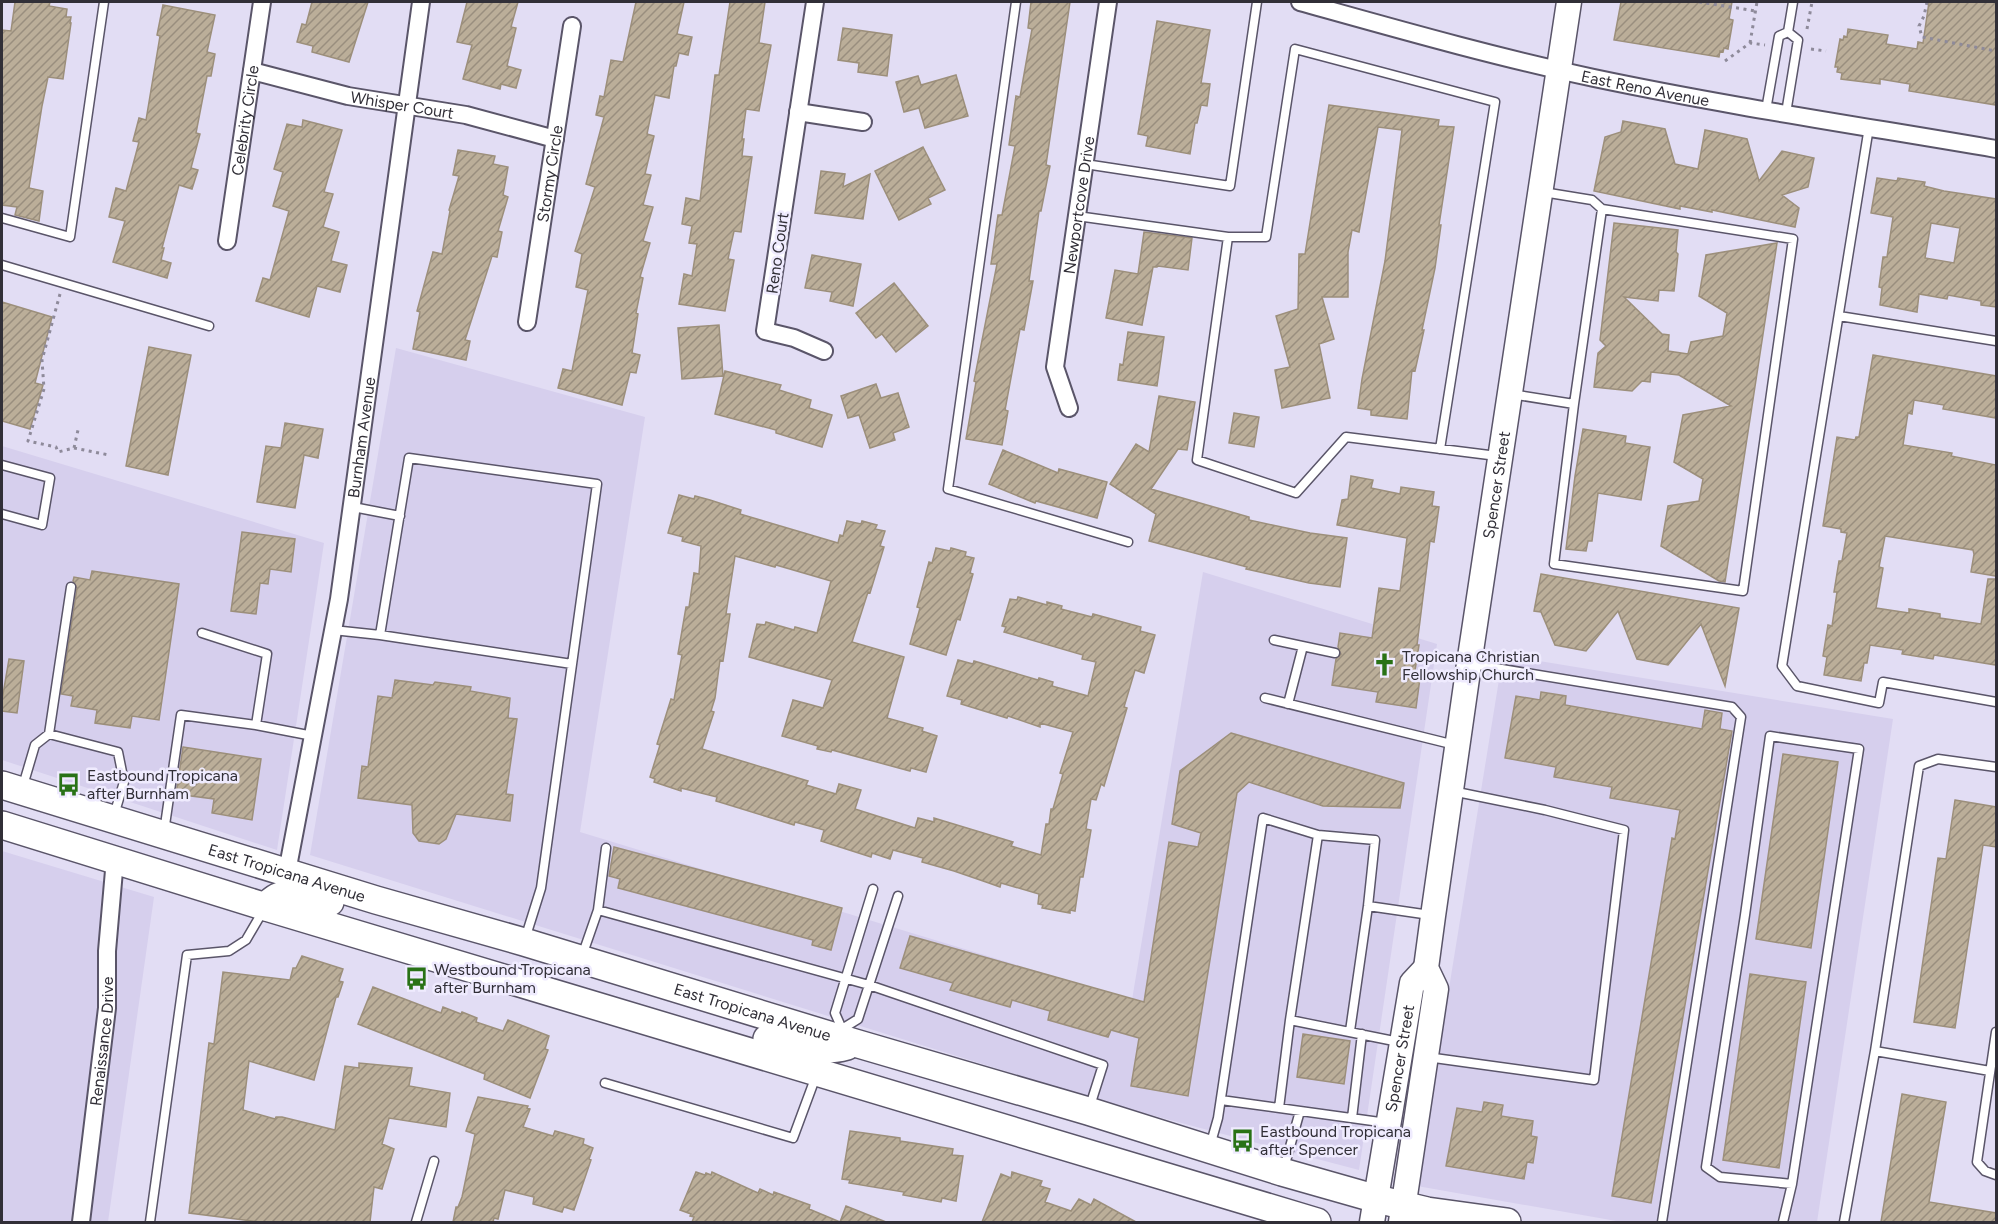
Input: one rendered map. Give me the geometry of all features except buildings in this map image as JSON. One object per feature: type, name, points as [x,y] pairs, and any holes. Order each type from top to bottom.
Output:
[{"type":"main road","name":"East Tropicana Avenue","points":[[11,788],[164,833],[376,900],[845,1037],[975,1079],[1088,1111],[1282,1172],[1374,1211],[1507,1222]]},
{"type":"main road","points":[[2,825],[266,907],[1317,1222]]},
{"type":"main road","points":[[188,882],[219,870],[272,884],[282,880],[287,872]]},
{"type":"main road","points":[[266,907],[273,898],[286,894],[306,894],[344,906],[376,900]]},
{"type":"main road","points":[[662,1025],[691,1024],[719,1027],[801,1048],[823,1050],[836,1049],[845,1037]]},
{"type":"main road","points":[[817,1072],[832,1065],[849,1064],[916,1077],[975,1079]]},
{"type":"street","name":"Celebrity Circle","points":[[227,241],[262,2]]},
{"type":"street","name":"Burnham Avenue","points":[[287,872],[333,630],[353,507],[373,345],[422,2]]},
{"type":"street","name":"Reno Court","points":[[815,2],[765,331],[794,338],[824,351]]},
{"type":"street","name":"Newportcove Drive","points":[[1070,408],[1055,367],[1108,2]]},
{"type":"street","name":"Spencer Street","points":[[1402,1214],[1436,989],[1426,968],[1433,916],[1539,191],[1569,2]]},
{"type":"street","name":"East Reno Avenue","points":[[1310,3],[1560,70],[1766,110],[1996,148]]},
{"type":"street","name":"Stormy Circle","points":[[527,322],[572,26]]},
{"type":"street","name":"Whisper Court","points":[[252,71],[348,96],[466,115],[555,138]]},
{"type":"street","points":[[798,112],[862,122]]},
{"type":"street","name":"Renaissance Drive","points":[[81,1222],[107,1008],[107,951],[115,859]]},
{"type":"street","name":"Spencer Street","points":[[1374,1211],[1412,983],[1426,968]]},
{"type":"lane","points":[[2,218],[70,237],[104,2]]},
{"type":"lane","points":[[1016,2],[948,489],[1128,542]]},
{"type":"lane","points":[[1084,164],[1230,186],[1257,2]]},
{"type":"lane","points":[[1788,32],[1793,2]]},
{"type":"lane","points":[[1766,110],[1776,46],[1779,36],[1788,32]]},
{"type":"lane","points":[[1786,113],[1798,40],[1788,32]]},
{"type":"lane","points":[[1077,216],[1228,237],[1266,237],[1295,49],[1495,102],[1440,449]]},
{"type":"lane","points":[[1869,127],[1782,666],[1797,686],[1879,703],[1882,682],[1996,702]]},
{"type":"lane","points":[[1539,191],[1592,200],[1602,209],[1793,239],[1743,591],[1554,564],[1602,209]]},
{"type":"lane","points":[[1228,237],[1197,460],[1296,493],[1346,437],[1501,457]]},
{"type":"lane","points":[[2,265],[209,326]]},
{"type":"lane","points":[[1839,316],[1996,341]]},
{"type":"lane","points":[[1510,394],[1574,404]]},
{"type":"lane","points":[[380,635],[409,458],[597,484],[541,888],[524,942]]},
{"type":"lane","points":[[2,465],[50,478],[42,525],[2,514]]},
{"type":"lane","points":[[353,507],[400,516]]},
{"type":"lane","points":[[11,788],[35,745],[49,734],[71,588]]},
{"type":"lane","points":[[333,630],[572,664]]},
{"type":"lane","points":[[202,633],[267,654],[256,725]]},
{"type":"lane","points":[[1274,640],[1335,653]]},
{"type":"lane","points":[[1288,704],[1303,646]]},
{"type":"lane","points":[[1469,664],[1732,707],[1741,717],[1662,1222]]},
{"type":"lane","points":[[1265,698],[1458,746]]},
{"type":"lane","points":[[164,833],[181,715],[256,725],[313,736]]},
{"type":"lane","points":[[49,734],[118,752],[124,782],[113,819]]},
{"type":"lane","points":[[1783,1222],[1792,1184],[1859,749],[1770,736],[1706,1167],[1720,1177],[1792,1184]]},
{"type":"lane","points":[[1844,1222],[1875,1051],[1919,766],[1938,759],[1996,767]]},
{"type":"lane","points":[[1426,1057],[1594,1080],[1624,830],[1545,810],[1451,791]]},
{"type":"lane","points":[[1209,1149],[1221,1100],[1263,818],[1318,835],[1375,840],[1350,1031]]},
{"type":"lane","points":[[1279,1108],[1318,835]]},
{"type":"lane","points":[[581,959],[598,910],[606,849]]},
{"type":"lane","points":[[845,1037],[835,1012],[873,889]]},
{"type":"lane","points":[[845,1037],[858,1019],[898,896]]},
{"type":"lane","points":[[1368,906],[1433,916]]},
{"type":"lane","points":[[150,1222],[187,955],[229,951],[246,940],[266,907]]},
{"type":"lane","points":[[598,910],[869,985],[1103,1065],[1088,1111]]},
{"type":"lane","points":[[1290,1020],[1402,1043]]},
{"type":"lane","points":[[1996,1032],[1977,1162],[1985,1171],[1996,1175]]},
{"type":"lane","points":[[1352,1118],[1362,1034]]},
{"type":"lane","points":[[1875,1051],[1990,1071]]},
{"type":"lane","points":[[605,1083],[794,1138],[817,1072]]},
{"type":"lane","points":[[1221,1100],[1389,1123]]},
{"type":"lane","points":[[1282,1172],[1300,1110]]},
{"type":"lane","points":[[416,1222],[434,1161]]},
{"type":"path","points":[[1699,2],[1756,11]]},
{"type":"path","points":[[1750,43],[1757,2]]},
{"type":"path","points":[[1927,2],[1919,26],[1922,37],[1996,51]]},
{"type":"path","points":[[1725,61],[1750,43],[1776,46]]},
{"type":"path","points":[[63,284],[42,360],[44,389],[28,441],[56,447],[58,452],[74,448],[109,454]]},
{"type":"path","points":[[74,448],[78,430]]},
{"type":"shaded area","points":[[396,348],[645,417],[580,832],[1132,1000],[1203,572],[1437,644],[1359,1170],[1121,1107],[310,855]]},
{"type":"shaded area","points":[[2,446],[324,543],[277,850],[2,760]]},
{"type":"shaded area","points":[[1503,655],[1893,719],[1817,1222],[1622,1222],[1417,1186]]},
{"type":"shaded area","points":[[2,851],[154,897],[108,1222],[2,1222]]},
{"type":"place","name":"Tropicana Christian Fellowship Church","points":[[1384,665]]},
{"type":"place","name":"Eastbound Tropicana after Burnham","points":[[69,784]]},
{"type":"place","name":"Westbound Tropicana after Burnham","points":[[416,978]]},
{"type":"place","name":"Eastbound Tropicana after Spencer","points":[[1242,1140]]}]
